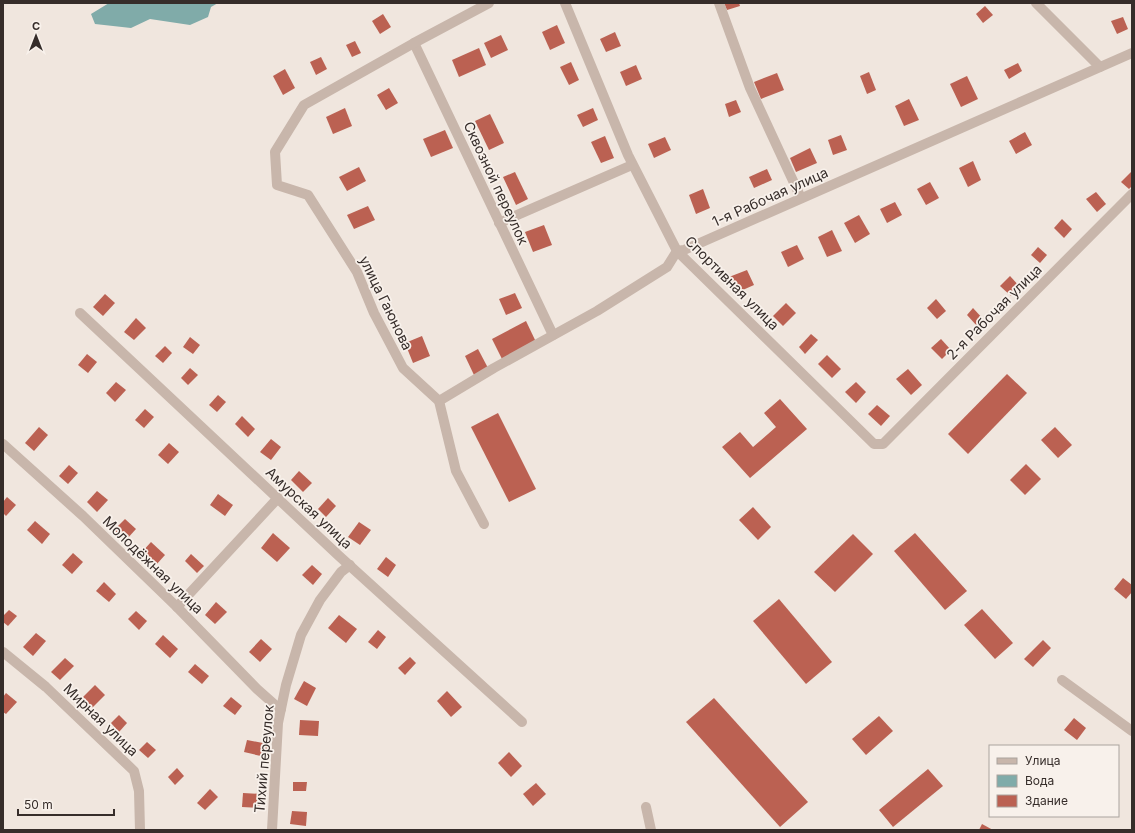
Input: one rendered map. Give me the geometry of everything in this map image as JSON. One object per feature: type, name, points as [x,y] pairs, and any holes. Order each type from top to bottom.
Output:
[{"type":"street","name":"улица Гаюнова","points":[[439,401],[403,368],[374,313],[357,272],[308,195],[278,184],[275,152],[304,105],[414,43],[490,3]]},
{"type":"street","name":"Спортивная улица","points":[[565,3],[632,165],[677,251],[874,444]]},
{"type":"street","points":[[719,3],[750,88],[801,198]]},
{"type":"street","points":[[1036,3],[1100,67]]},
{"type":"street","name":"Сквозной переулок","points":[[414,43],[552,335]]},
{"type":"street","name":"1-я Рабочая улица","points":[[677,251],[684,250],[1132,53]]},
{"type":"street","points":[[499,223],[632,165]]},
{"type":"street","name":"2-я Рабочая улица","points":[[874,444],[883,444],[1132,194]]},
{"type":"street","points":[[484,524],[456,471],[439,401],[494,368],[597,311],[667,267],[677,251]]},
{"type":"street","name":"Амурская улица","points":[[80,313],[338,555],[522,722]]},
{"type":"street","name":"Молодёжная улица","points":[[3,444],[83,516],[177,607],[258,689],[281,709]]},
{"type":"street","points":[[177,607],[278,498]]},
{"type":"street","name":"Тихий переулок","points":[[272,830],[278,723],[286,685],[301,635],[320,600],[342,572],[350,565]]},
{"type":"street","name":"Мирная улица","points":[[3,652],[46,687],[134,771],[139,792],[140,830]]},
{"type":"street","points":[[1062,680],[1132,730]]},
{"type":"street","points":[[646,808],[650,830]]},
{"type":"water","points":[[109,3],[218,3],[211,7],[208,17],[190,25],[150,19],[131,28],[95,24],[91,14]]},
{"type":"building","points":[[724,3],[739,3],[740,6],[727,10]]},
{"type":"building","points":[[985,6],[993,15],[983,23],[976,14]]},
{"type":"building","points":[[383,14],[391,27],[380,34],[372,21]]},
{"type":"building","points":[[1123,17],[1128,29],[1117,34],[1111,21]]},
{"type":"building","points":[[557,25],[565,43],[550,50],[542,32]]},
{"type":"building","points":[[615,32],[621,46],[606,52],[600,39]]},
{"type":"building","points":[[501,35],[508,50],[491,58],[484,43]]},
{"type":"building","points":[[355,41],[361,53],[352,57],[346,45]]},
{"type":"building","points":[[479,48],[486,65],[459,77],[452,60]]},
{"type":"building","points":[[321,57],[327,69],[316,75],[310,62]]},
{"type":"building","points":[[571,62],[579,80],[569,85],[560,67]]},
{"type":"building","points":[[1018,63],[1022,71],[1009,79],[1004,70]]},
{"type":"building","points":[[636,65],[642,79],[626,86],[620,72]]},
{"type":"building","points":[[285,69],[295,88],[283,95],[273,76]]},
{"type":"building","points":[[869,72],[876,90],[867,94],[860,76]]},
{"type":"building","points":[[777,73],[784,90],[761,99],[754,82]]},
{"type":"building","points":[[967,76],[978,99],[961,107],[950,84]]},
{"type":"building","points":[[389,88],[398,103],[386,110],[377,95]]},
{"type":"building","points":[[909,99],[919,120],[904,126],[895,106]]},
{"type":"building","points":[[736,100],[741,112],[729,117],[725,104]]},
{"type":"building","points":[[345,108],[352,126],[333,134],[326,117]]},
{"type":"building","points":[[593,108],[598,120],[583,127],[577,115]]},
{"type":"building","points":[[490,114],[504,143],[489,150],[475,121]]},
{"type":"building","points":[[445,130],[453,148],[431,157],[423,139]]},
{"type":"building","points":[[1025,132],[1032,145],[1016,154],[1009,141]]},
{"type":"building","points":[[841,135],[847,150],[833,155],[828,140]]},
{"type":"building","points":[[605,136],[614,158],[601,163],[591,142]]},
{"type":"building","points":[[665,137],[671,150],[654,158],[648,144]]},
{"type":"building","points":[[810,148],[817,163],[796,172],[790,158]]},
{"type":"building","points":[[973,161],[981,180],[968,187],[959,168]]},
{"type":"building","points":[[359,167],[366,181],[347,191],[339,177]]},
{"type":"building","points":[[767,169],[772,180],[754,188],[749,177]]},
{"type":"building","points":[[515,172],[528,199],[516,205],[503,177]]},
{"type":"building","points":[[1131,172],[1132,186],[1129,189],[1121,182]]},
{"type":"building","points":[[930,182],[939,198],[926,205],[917,189]]},
{"type":"building","points":[[703,189],[710,208],[696,214],[689,195]]},
{"type":"building","points":[[1096,192],[1106,204],[1097,212],[1086,199]]},
{"type":"building","points":[[895,202],[902,215],[887,223],[880,209]]},
{"type":"building","points":[[368,206],[375,220],[354,229],[347,215]]},
{"type":"building","points":[[859,215],[870,234],[855,243],[844,223]]},
{"type":"building","points":[[1062,219],[1072,229],[1064,238],[1054,228]]},
{"type":"building","points":[[544,225],[552,245],[533,252],[525,232]]},
{"type":"building","points":[[832,230],[842,251],[827,257],[818,237]]},
{"type":"building","points":[[797,245],[804,259],[788,267],[781,252]]},
{"type":"building","points":[[1038,247],[1047,255],[1040,263],[1031,255]]},
{"type":"building","points":[[747,270],[754,285],[736,293],[729,277]]},
{"type":"building","points":[[1010,276],[1020,287],[1011,296],[1000,286]]},
{"type":"building","points":[[515,293],[522,308],[506,315],[499,299]]},
{"type":"building","points":[[105,294],[115,303],[103,316],[93,307]]},
{"type":"building","points":[[936,299],[946,311],[937,319],[927,308]]},
{"type":"building","points":[[786,303],[796,313],[783,326],[773,316]]},
{"type":"building","points":[[973,308],[984,320],[977,326],[967,315]]},
{"type":"building","points":[[136,318],[146,328],[134,340],[124,332]]},
{"type":"building","points":[[526,321],[536,342],[502,359],[492,339]]},
{"type":"building","points":[[811,334],[818,340],[805,354],[799,347]]},
{"type":"building","points":[[422,336],[430,356],[413,363],[405,343]]},
{"type":"building","points":[[190,337],[200,345],[193,354],[183,347]]},
{"type":"building","points":[[941,339],[951,350],[942,359],[931,348]]},
{"type":"building","points":[[165,346],[172,353],[163,363],[155,356]]},
{"type":"building","points":[[478,349],[488,368],[474,375],[465,356]]},
{"type":"building","points":[[87,354],[97,362],[88,373],[78,365]]},
{"type":"building","points":[[827,355],[841,369],[832,378],[818,364]]},
{"type":"building","points":[[190,368],[198,375],[188,385],[181,378]]},
{"type":"building","points":[[908,369],[922,385],[911,395],[896,379]]},
{"type":"building","points":[[1007,374],[1027,393],[968,454],[948,434]]},
{"type":"building","points":[[116,382],[126,390],[115,402],[106,393]]},
{"type":"building","points":[[856,382],[866,392],[856,403],[845,392]]},
{"type":"building","points":[[218,395],[226,402],[217,412],[209,405]]},
{"type":"building","points":[[780,399],[807,429],[750,478],[722,447],[740,432],[753,447],[776,427],[764,413]]},
{"type":"building","points":[[877,405],[890,416],[881,426],[868,414]]},
{"type":"building","points":[[145,409],[154,417],[144,428],[135,420]]},
{"type":"building","points":[[498,413],[536,489],[509,502],[471,427]]},
{"type":"building","points":[[242,416],[255,429],[248,437],[235,424]]},
{"type":"building","points":[[39,427],[48,435],[34,451],[25,443]]},
{"type":"building","points":[[1055,427],[1072,445],[1058,458],[1041,440]]},
{"type":"building","points":[[271,439],[281,447],[271,460],[260,452]]},
{"type":"building","points":[[169,443],[179,452],[168,464],[158,455]]},
{"type":"building","points":[[1026,464],[1041,479],[1025,495],[1010,480]]},
{"type":"building","points":[[69,465],[78,473],[68,484],[59,476]]},
{"type":"building","points":[[299,471],[312,483],[303,492],[291,480]]},
{"type":"building","points":[[97,491],[108,500],[97,512],[87,502]]},
{"type":"building","points":[[218,494],[233,505],[225,516],[210,505]]},
{"type":"building","points":[[7,497],[16,505],[6,516],[3,513],[3,502]]},
{"type":"building","points":[[328,498],[336,506],[326,517],[318,509]]},
{"type":"building","points":[[753,507],[771,527],[758,540],[739,520]]},
{"type":"building","points":[[125,519],[136,529],[126,540],[114,530]]},
{"type":"building","points":[[35,521],[50,534],[42,544],[27,530]]},
{"type":"building","points":[[359,522],[371,530],[360,545],[348,537]]},
{"type":"building","points":[[273,533],[290,548],[277,562],[261,548]]},
{"type":"building","points":[[915,533],[967,591],[945,610],[894,551]]},
{"type":"building","points":[[853,534],[873,554],[835,592],[814,572]]},
{"type":"building","points":[[151,542],[165,555],[156,565],[142,552]]},
{"type":"building","points":[[73,553],[83,562],[72,574],[62,565]]},
{"type":"building","points":[[191,554],[204,566],[197,573],[185,561]]},
{"type":"building","points":[[386,557],[396,565],[388,577],[377,569]]},
{"type":"building","points":[[312,565],[322,574],[313,585],[302,575]]},
{"type":"building","points":[[1123,578],[1132,585],[1132,592],[1126,599],[1114,589]]},
{"type":"building","points":[[104,582],[116,594],[109,602],[96,591]]},
{"type":"building","points":[[779,599],[832,662],[806,684],[753,621]]},
{"type":"building","points":[[216,602],[227,612],[215,624],[205,615]]},
{"type":"building","points":[[982,609],[1013,643],[995,659],[964,625]]},
{"type":"building","points":[[9,610],[17,616],[8,626],[3,622],[3,616]]},
{"type":"building","points":[[136,611],[147,621],[139,630],[128,619]]},
{"type":"building","points":[[339,615],[357,629],[346,643],[328,628]]},
{"type":"building","points":[[378,630],[386,637],[377,649],[368,642]]},
{"type":"building","points":[[36,633],[46,641],[33,656],[23,647]]},
{"type":"building","points":[[163,635],[178,649],[170,658],[155,644]]},
{"type":"building","points":[[261,639],[272,649],[260,662],[249,652]]},
{"type":"building","points":[[1043,640],[1051,648],[1033,667],[1024,659]]},
{"type":"building","points":[[410,657],[416,663],[405,675],[398,668]]},
{"type":"building","points":[[65,658],[74,666],[60,680],[51,672]]},
{"type":"building","points":[[195,664],[209,676],[202,684],[188,672]]},
{"type":"building","points":[[304,681],[316,688],[307,706],[294,699]]},
{"type":"building","points":[[95,685],[105,695],[92,708],[82,698]]},
{"type":"building","points":[[447,691],[462,707],[451,717],[437,701]]},
{"type":"building","points":[[6,693],[17,702],[6,714],[3,712],[3,697]]},
{"type":"building","points":[[231,697],[242,706],[235,715],[223,706]]},
{"type":"building","points":[[714,698],[808,802],[780,827],[686,722]]},
{"type":"building","points":[[119,715],[127,723],[119,732],[111,723]]},
{"type":"building","points":[[879,716],[893,731],[866,755],[852,739]]},
{"type":"building","points":[[1074,718],[1086,728],[1077,740],[1064,730]]},
{"type":"building","points":[[300,720],[319,721],[318,736],[299,735]]},
{"type":"building","points":[[247,740],[268,744],[265,757],[244,752]]},
{"type":"building","points":[[147,742],[156,750],[148,758],[139,750]]},
{"type":"building","points":[[509,752],[522,766],[511,777],[498,763]]},
{"type":"building","points":[[177,768],[184,776],[175,785],[168,777]]},
{"type":"building","points":[[928,769],[943,786],[893,827],[879,810]]},
{"type":"building","points":[[293,782],[307,782],[306,791],[293,791]]},
{"type":"building","points":[[536,783],[546,794],[533,806],[523,794]]},
{"type":"building","points":[[210,789],[218,797],[205,810],[197,803]]},
{"type":"building","points":[[243,793],[261,794],[260,808],[242,807]]},
{"type":"building","points":[[292,811],[307,812],[306,826],[290,824]]},
{"type":"building","points":[[982,824],[993,830],[979,830]]}]
